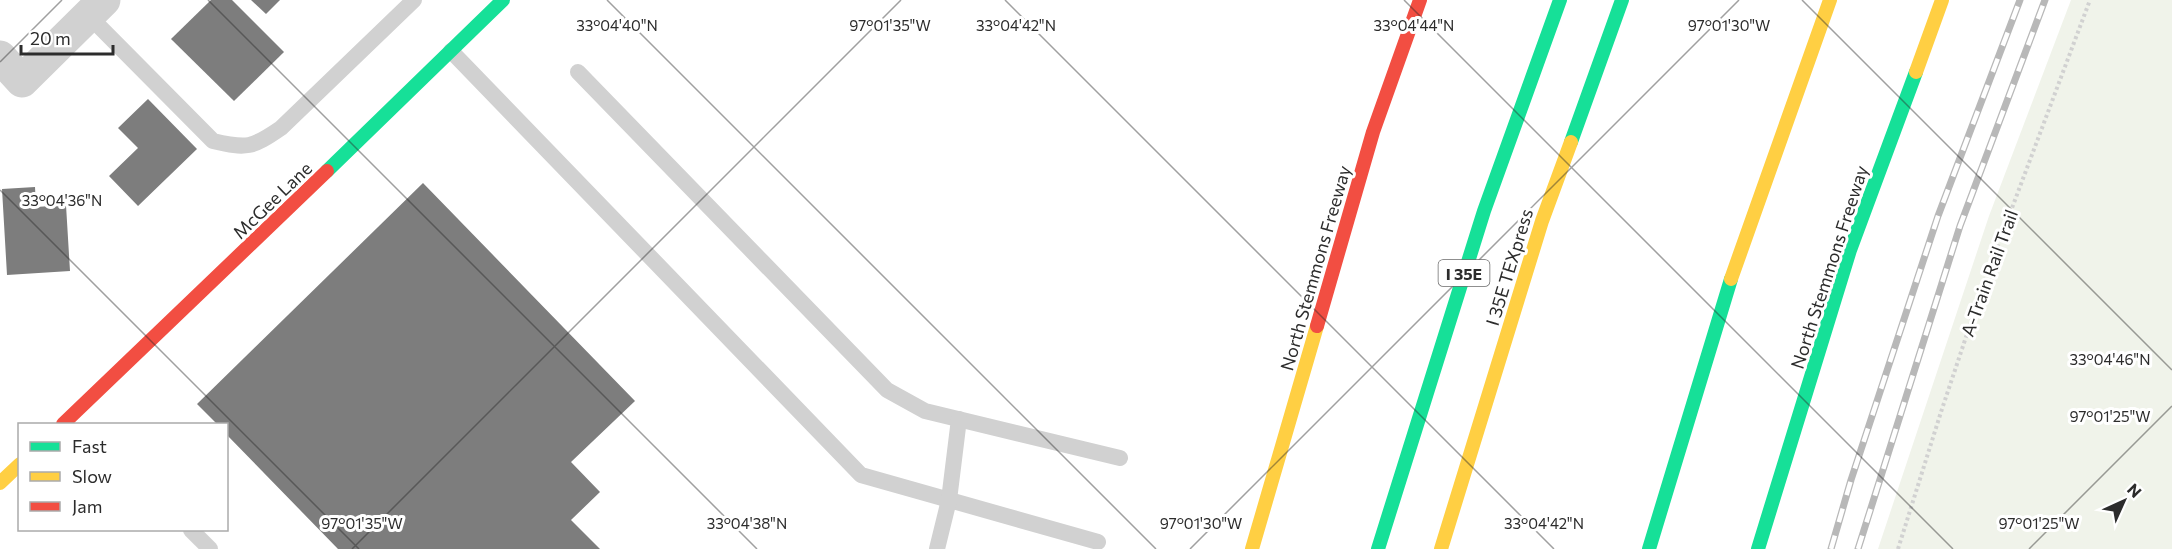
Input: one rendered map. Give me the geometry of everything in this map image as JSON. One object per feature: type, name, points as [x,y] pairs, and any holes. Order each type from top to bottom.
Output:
[{"type":"main road","name":"McGee Lane","points":[[75,421],[504,0]]},
{"type":"main road","name":"North Stemmons Freeway","points":[[1252,549],[1373,132],[1420,0]]},
{"type":"main road","name":"I 35E","points":[[1378,549],[1484,211],[1560,0]]},
{"type":"main road","name":"I 35E TEXpress","points":[[1441,549],[1542,221],[1623,0]]},
{"type":"main road","points":[[1649,549],[1735,265],[1830,0]]},
{"type":"main road","name":"North Stemmons Freeway","points":[[1758,549],[1850,250],[1942,0]]},
{"type":"main road","points":[[0,483],[18,466]]},
{"type":"street","points":[[0,57],[22,81],[96,8]]},
{"type":"lane","points":[[96,8],[213,141],[239,147],[258,144],[281,128],[414,0]]},
{"type":"lane","points":[[451,51],[861,475],[1098,542]]},
{"type":"lane","points":[[578,72],[887,390],[925,411],[1120,458]]},
{"type":"lane","points":[[937,549],[949,500],[959,419]]},
{"type":"lane","points":[[192,531],[210,549]]},
{"type":"path","name":"A-Train Rail Trail","points":[[1898,549],[1985,280],[2090,0]]},
{"type":"shaded area","points":[[2071,0],[2172,0],[2172,549],[1878,549],[1989,216]]},
{"type":"building","points":[[211,0],[232,0],[284,52],[234,101],[171,39]]},
{"type":"building","points":[[251,0],[280,0],[266,14]]},
{"type":"building","points":[[148,99],[197,149],[138,206],[109,176],[138,148],[118,128]]},
{"type":"building","points":[[423,183],[635,401],[571,462],[600,492],[571,520],[600,549],[338,549],[228,436],[228,423],[216,423],[197,404]]},
{"type":"building","points":[[35,187],[36,207],[66,205],[70,271],[7,275],[2,189]]},
{"type":"railway","points":[[1831,549],[1851,480],[1938,216],[2020,0]]},
{"type":"railway","points":[[1858,549],[1960,226],[2045,0]]},
{"type":"traffic: fast","points":[[327,171],[503,0]]},
{"type":"traffic: fast","points":[[1378,549],[1484,211],[1560,0]]},
{"type":"traffic: fast","points":[[1571,142],[1622,0]]},
{"type":"traffic: fast","points":[[1758,549],[1850,250],[1916,72]]},
{"type":"traffic: fast","points":[[1649,549],[1731,279]]},
{"type":"traffic: slow","points":[[1731,279],[1830,0]]},
{"type":"traffic: slow","points":[[1916,72],[1942,0]]},
{"type":"traffic: slow","points":[[1441,549],[1542,221],[1571,142]]},
{"type":"traffic: slow","points":[[1252,549],[1317,326]]},
{"type":"traffic: slow","points":[[0,483],[18,466]]},
{"type":"traffic: jam","points":[[1317,326],[1373,132],[1420,0]]},
{"type":"traffic: jam","points":[[64,423],[327,171]]}]
